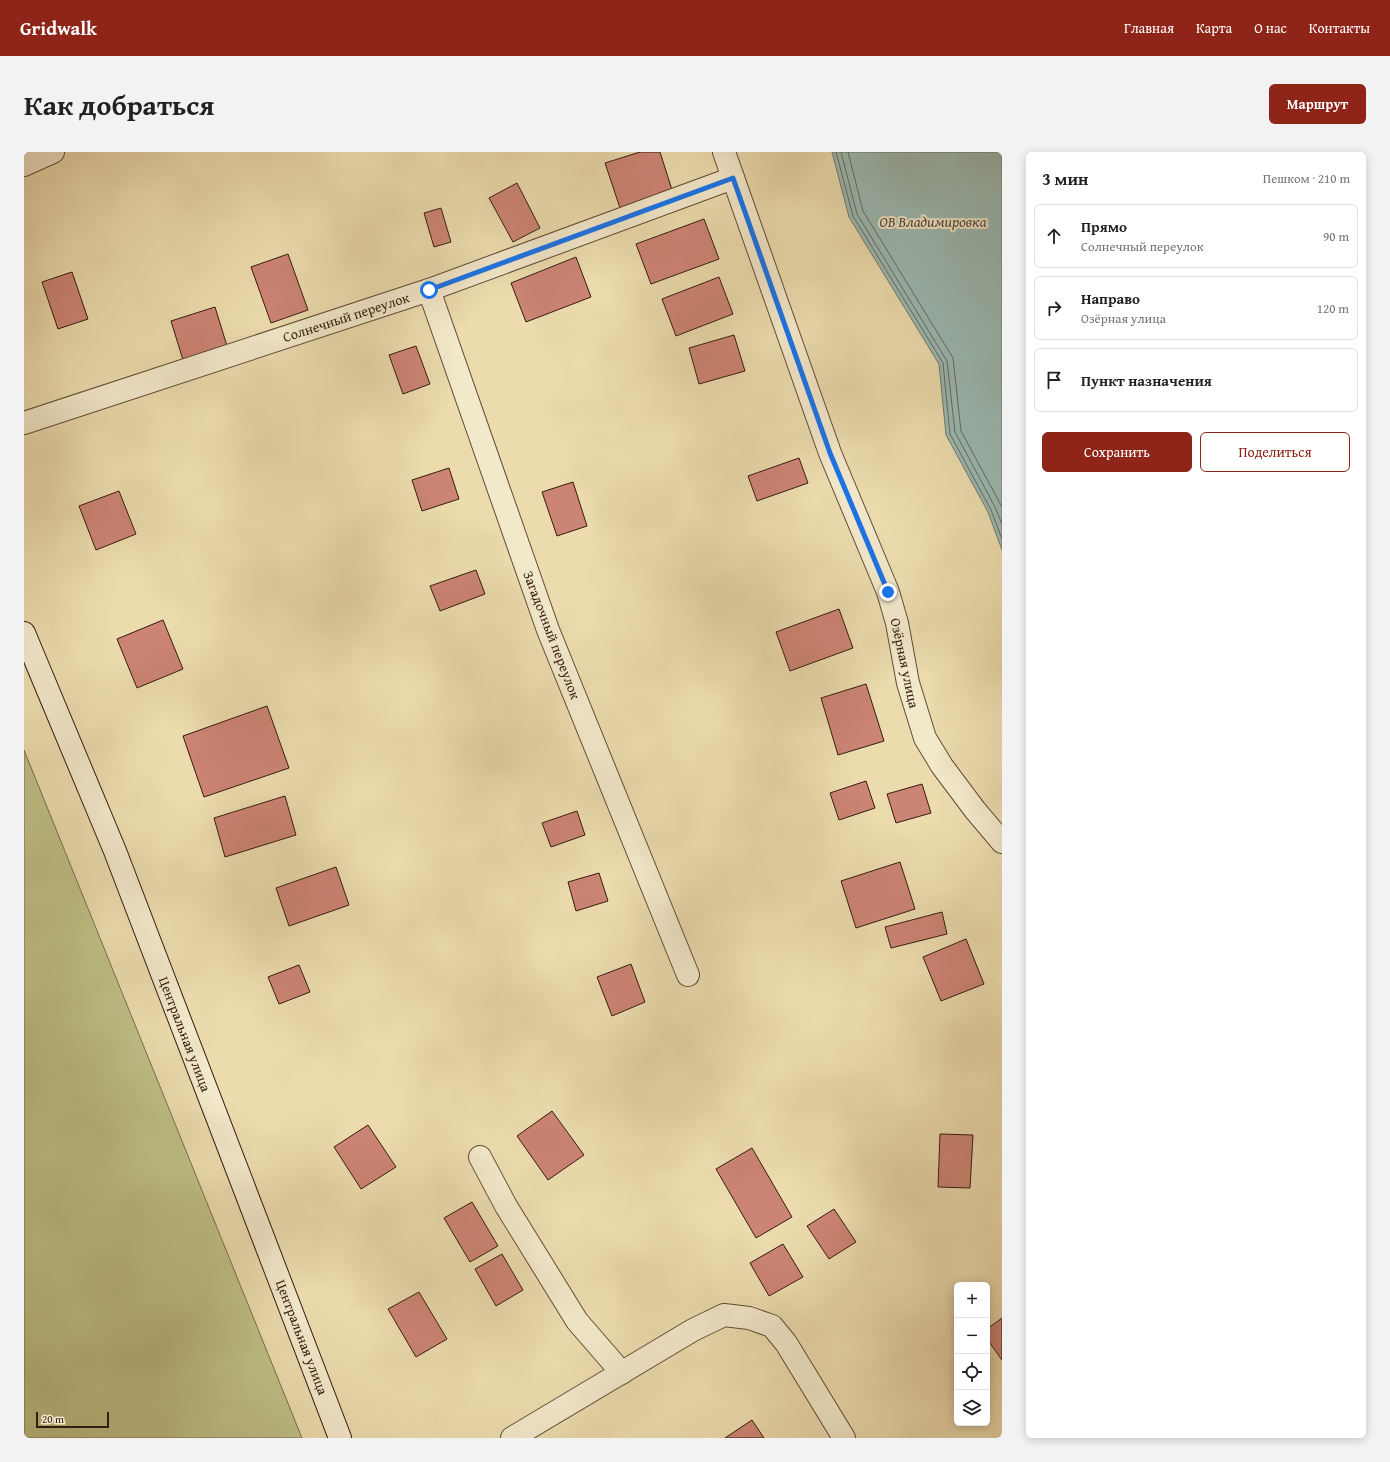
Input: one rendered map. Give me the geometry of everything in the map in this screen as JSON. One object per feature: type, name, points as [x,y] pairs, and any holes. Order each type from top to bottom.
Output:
[{"type":"street","points":[[24,165],[53,152]]},
{"type":"street","name":"Озёрная улица","points":[[724,152],[830,453],[888,592],[898,623],[908,683],[925,738],[942,766],[961,792],[1002,842]]},
{"type":"street","name":"Солнечный переулок","points":[[24,423],[429,290],[733,178]]},
{"type":"street","name":"Загадочный переулок","points":[[429,290],[548,630],[688,975]]},
{"type":"street","name":"Центральная улица","points":[[24,633],[114,851],[340,1438]]},
{"type":"street","points":[[480,1156],[506,1206],[577,1321],[622,1372]]},
{"type":"street","points":[[512,1438],[693,1330],[724,1315],[749,1318],[772,1326],[786,1343],[844,1438]]},
{"type":"green space","points":[[24,750],[302,1438],[24,1438]]},
{"type":"water","name":"ОВ Владимировка","points":[[832,152],[1002,152],[1002,550],[988,512],[946,435],[939,364],[849,217]]},
{"type":"building","points":[[640,152],[660,152],[672,190],[620,208],[605,163]]},
{"type":"building","points":[[517,183],[540,228],[513,242],[489,198]]},
{"type":"building","points":[[441,208],[451,242],[434,247],[424,213]]},
{"type":"building","points":[[704,219],[719,259],[651,284],[636,244]]},
{"type":"building","points":[[288,254],[308,310],[271,323],[251,267]]},
{"type":"building","points":[[576,257],[591,297],[526,322],[511,283]]},
{"type":"building","points":[[72,272],[88,319],[58,329],[42,282]]},
{"type":"building","points":[[719,277],[733,314],[676,336],[662,299]]},
{"type":"building","points":[[215,307],[227,346],[183,360],[171,321]]},
{"type":"building","points":[[734,335],[745,371],[699,384],[689,348]]},
{"type":"building","points":[[416,346],[430,384],[403,394],[389,355]]},
{"type":"building","points":[[799,458],[808,483],[757,501],[748,476]]},
{"type":"building","points":[[449,468],[459,499],[422,511],[412,480]]},
{"type":"building","points":[[573,482],[587,526],[557,536],[542,492]]},
{"type":"building","points":[[119,491],[136,534],[96,550],[79,506]]},
{"type":"building","points":[[476,570],[485,594],[440,611],[430,586]]},
{"type":"building","points":[[839,609],[853,648],[790,671],[776,632]]},
{"type":"building","points":[[163,620],[183,669],[137,688],[117,639]]},
{"type":"building","points":[[866,684],[884,741],[838,755],[821,698]]},
{"type":"building","points":[[267,706],[289,768],[204,797],[183,736]]},
{"type":"building","points":[[866,781],[875,808],[839,820],[830,793]]},
{"type":"building","points":[[922,784],[931,813],[896,823],[887,794]]},
{"type":"building","points":[[285,796],[296,835],[225,857],[214,818]]},
{"type":"building","points":[[577,811],[585,835],[551,847],[542,823]]},
{"type":"building","points":[[900,862],[915,909],[856,928],[841,881]]},
{"type":"building","points":[[336,867],[349,905],[289,926],[276,888]]},
{"type":"building","points":[[599,873],[608,901],[576,911],[568,882]]},
{"type":"building","points":[[942,912],[947,934],[891,948],[885,927]]},
{"type":"building","points":[[966,939],[984,984],[941,1001],[923,957]]},
{"type":"building","points":[[631,964],[645,1002],[612,1016],[597,977]]},
{"type":"building","points":[[299,965],[310,992],[279,1004],[268,977]]},
{"type":"building","points":[[552,1111],[584,1155],[548,1180],[517,1136]]},
{"type":"building","points":[[368,1125],[396,1167],[361,1189],[334,1147]]},
{"type":"building","points":[[940,1134],[973,1135],[970,1188],[938,1187]]},
{"type":"building","points":[[752,1148],[792,1217],[756,1238],[716,1169]]},
{"type":"building","points":[[472,1202],[498,1246],[470,1262],[444,1218]]},
{"type":"building","points":[[834,1209],[856,1242],[829,1259],[807,1226]]},
{"type":"building","points":[[783,1244],[803,1277],[769,1296],[750,1263]]},
{"type":"building","points":[[502,1254],[523,1290],[496,1306],[475,1269]]},
{"type":"building","points":[[419,1292],[447,1339],[416,1357],[388,1309]]},
{"type":"building","points":[[1002,1318],[1002,1360],[990,1343],[990,1327]]},
{"type":"building","points":[[752,1420],[764,1438],[725,1438]]},
{"type":"route","points":[[429,290],[733,178],[830,453],[888,592]]}]
